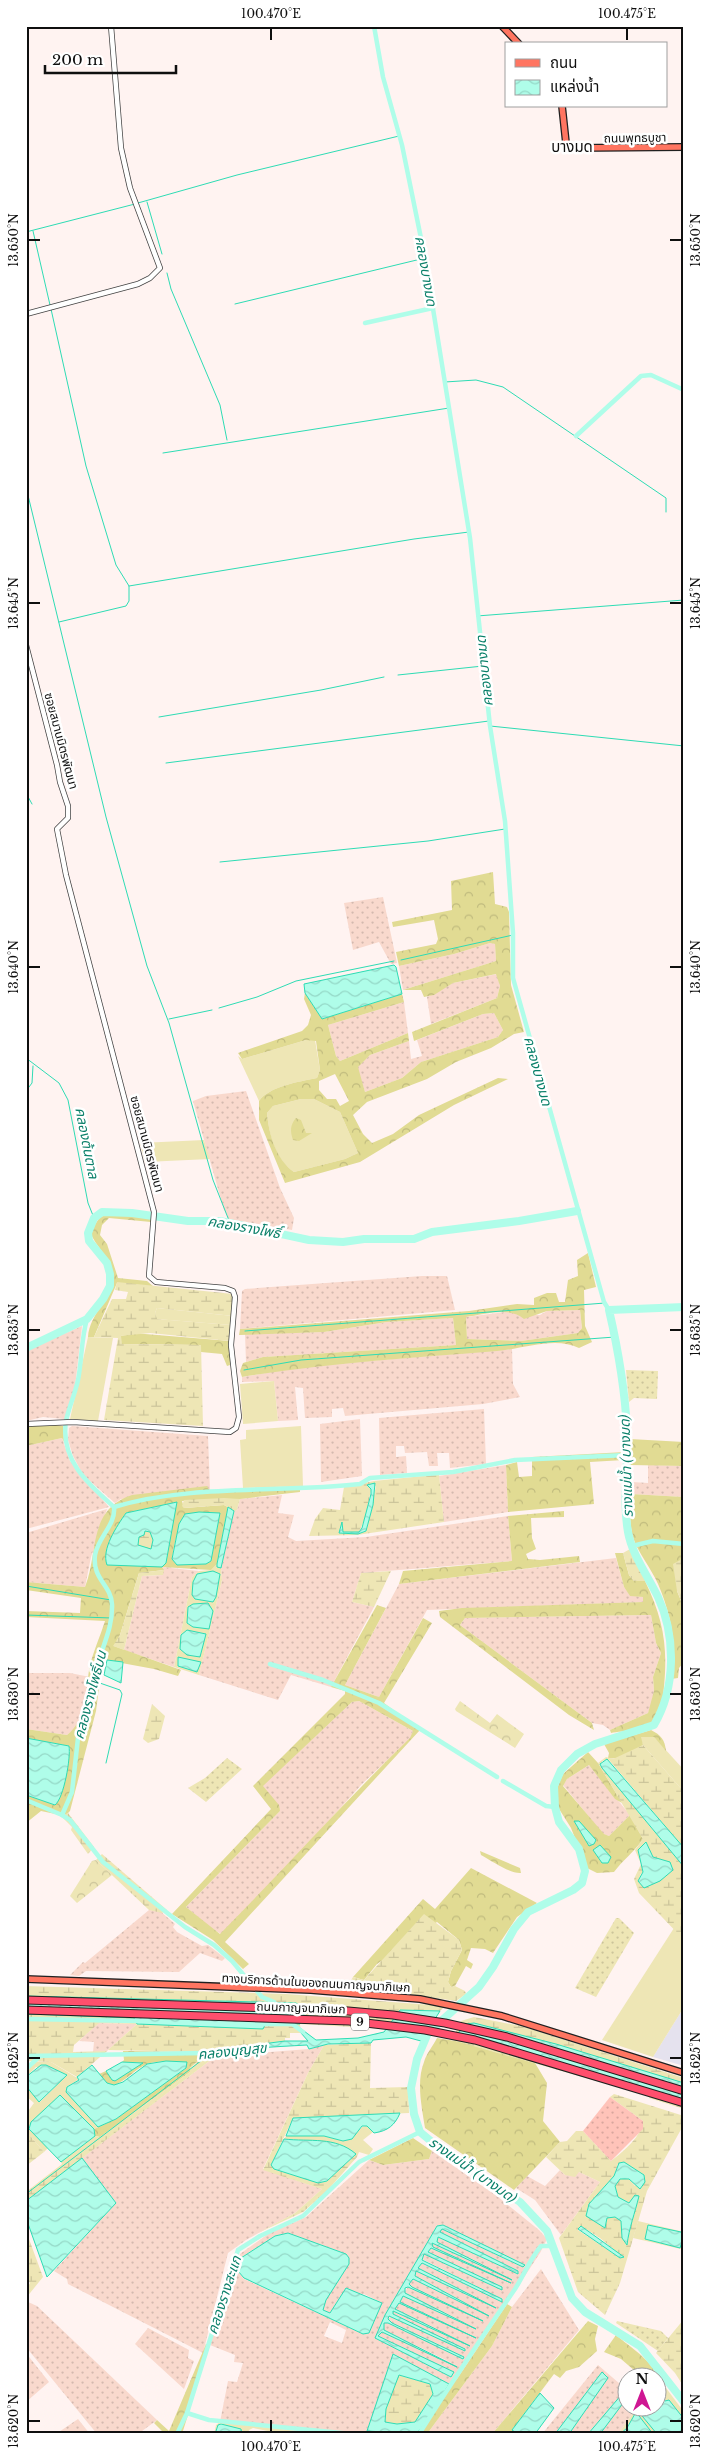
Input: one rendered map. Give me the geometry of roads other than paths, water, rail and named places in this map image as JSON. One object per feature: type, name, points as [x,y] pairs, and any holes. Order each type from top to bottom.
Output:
[{"type":"highway","name":"ถนนกาญจนาภิเษก","points":[[26,2000],[337,2010],[400,2016],[444,2023],[506,2037],[684,2092]]},
{"type":"highway","name":"ถนนกาญจนาภิเษก","points":[[26,2010],[349,2021],[398,2026],[475,2040],[684,2103]]},
{"type":"main road","points":[[502,26],[517,42]]},
{"type":"main road","name":"ถนนพุทธบูชา","points":[[562,108],[566,142],[571,148],[684,148]]},
{"type":"main road","name":"ทางบริการด้านในของถนนกาญจนาภิเษก","points":[[26,1979],[291,1990],[420,1999],[496,2015],[684,2073]]},
{"type":"street","points":[[26,314],[139,284],[150,278],[160,268],[134,196],[120,140],[111,26]]},
{"type":"street","name":"ซอยสมานมิตรพัฒนา","points":[[26,644],[60,782],[68,806],[68,818],[57,830],[66,875],[154,1212],[149,1273],[153,1281],[229,1289],[235,1294],[231,1361],[238,1404],[238,1424],[230,1432],[73,1422],[26,1424]]},
{"type":"water","points":[[394,965],[402,994],[322,1019],[305,993],[304,984]]},
{"type":"water","points":[[375,1483],[373,1505],[366,1531],[358,1534],[339,1533],[342,1522],[343,1532],[359,1532],[362,1528],[371,1494],[371,1489],[367,1485]]},
{"type":"water","points":[[177,1502],[166,1563],[162,1567],[107,1565],[106,1552],[108,1545],[114,1531],[126,1513]],"holes":[[[145,1531],[150,1532],[153,1540],[151,1549],[138,1545],[139,1537],[144,1535]]]},
{"type":"water","points":[[228,1507],[234,1511],[221,1568],[217,1567],[217,1564]]},
{"type":"water","points":[[199,1512],[220,1513],[211,1561],[206,1564],[177,1565],[172,1559],[179,1524],[185,1514]]},
{"type":"water","points":[[213,1571],[220,1574],[216,1597],[213,1602],[195,1599],[192,1595],[193,1582],[197,1574]]},
{"type":"water","points":[[208,1603],[213,1611],[209,1629],[193,1627],[187,1623],[188,1607],[193,1604]]},
{"type":"water","points":[[187,1630],[206,1634],[200,1657],[187,1655],[180,1649],[181,1635]]},
{"type":"water","points":[[178,1657],[201,1662],[197,1672],[178,1666]]},
{"type":"water","points":[[107,1660],[123,1662],[121,1683],[104,1675]]},
{"type":"water","points":[[26,1738],[69,1746],[66,1777],[61,1794],[55,1805],[26,1795]]},
{"type":"water","points":[[607,1759],[684,1848],[684,1867],[602,1768],[600,1764]]},
{"type":"water","points":[[574,1821],[579,1821],[596,1840],[594,1844],[589,1846]]},
{"type":"water","points":[[646,1842],[653,1857],[670,1862],[673,1870],[660,1881],[644,1888],[638,1881],[643,1872],[638,1850]]},
{"type":"water","points":[[600,1845],[611,1857],[608,1863],[602,1863],[593,1850]]},
{"type":"water","points":[[26,1996],[296,2003],[302,2007],[304,2015],[300,2024],[266,2023],[263,2029],[137,2024],[134,2018],[26,2014]]},
{"type":"water","points":[[400,2010],[440,2011],[421,2041],[406,2037],[373,2040],[371,2043],[328,2044],[309,2049],[307,2045],[255,2048],[202,2057],[201,2052],[285,2041],[308,2041],[301,2033],[300,2028],[316,2040],[358,2038],[384,2032]]},
{"type":"water","points":[[474,2023],[556,2044],[684,2083],[684,2106],[458,2033],[466,2024]]},
{"type":"water","points":[[166,2061],[187,2062],[186,2068],[116,2119],[98,2127],[66,2092],[67,2087],[79,2080],[77,2077],[92,2065],[107,2083],[114,2085],[123,2082],[147,2064]]},
{"type":"water","points":[[122,2062],[143,2063],[115,2081],[112,2080],[106,2071]]},
{"type":"water","points":[[41,2065],[46,2065],[67,2075],[39,2102],[26,2086],[26,2077]]},
{"type":"water","points":[[60,2095],[94,2129],[95,2136],[61,2162],[29,2129],[31,2122]]},
{"type":"water","points":[[400,2113],[396,2121],[383,2131],[374,2133],[367,2126],[362,2126],[352,2139],[343,2141],[324,2136],[286,2136],[293,2118]]},
{"type":"water","points":[[284,2139],[331,2142],[340,2144],[356,2154],[327,2181],[318,2183],[274,2169],[271,2165]]},
{"type":"water","points":[[82,2158],[116,2203],[47,2277],[26,2218],[26,2201]]},
{"type":"water","points":[[624,2162],[644,2175],[645,2182],[640,2189],[629,2179],[620,2179],[615,2186],[618,2197],[629,2203],[635,2195],[639,2196],[627,2245],[622,2238],[621,2221],[615,2217],[607,2218],[605,2228],[586,2216],[589,2204],[614,2176],[619,2163]]},
{"type":"water","points":[[443,2225],[525,2265],[523,2267],[442,2229],[440,2232],[518,2271],[518,2274],[438,2237],[437,2242],[512,2280],[432,2243],[433,2247],[511,2283],[431,2248],[428,2252],[502,2287],[502,2290],[424,2254],[422,2260],[502,2299],[502,2302],[422,2263],[418,2268],[496,2308],[416,2271],[415,2276],[489,2316],[413,2279],[409,2284],[412,2287],[483,2321],[408,2287],[405,2288],[405,2293],[476,2329],[403,2296],[400,2302],[476,2338],[399,2303],[395,2309],[470,2346],[393,2311],[393,2314],[465,2349],[465,2351],[389,2316],[388,2319],[392,2323],[464,2357],[463,2359],[388,2323],[384,2323],[384,2330],[457,2367],[382,2332],[378,2336],[454,2372],[451,2377],[375,2338],[385,2315],[437,2226]]},
{"type":"water","points":[[648,2225],[681,2232],[683,2238],[680,2248],[645,2239]]},
{"type":"water","points":[[581,2226],[624,2257],[620,2258],[578,2229]]},
{"type":"water","points":[[288,2233],[346,2254],[349,2258],[349,2264],[326,2300],[323,2310],[330,2313],[346,2288],[382,2303],[369,2333],[363,2334],[244,2278],[238,2271],[241,2258],[275,2236]]},
{"type":"water","points":[[393,2354],[449,2384],[427,2421],[416,2434],[367,2431]],"holes":[[[399,2375],[430,2384],[433,2394],[415,2422],[397,2424],[385,2422],[386,2409]]]},
{"type":"water","points":[[602,2372],[608,2378],[569,2434],[555,2434]]},
{"type":"water","points":[[540,2393],[554,2408],[535,2434],[518,2434],[512,2430]]},
{"type":"water","points":[[618,2399],[618,2410],[600,2434],[588,2434]]},
{"type":"water","points":[[669,2400],[684,2419],[684,2434],[657,2434],[644,2418],[668,2418]]},
{"type":"water","points":[[633,2418],[641,2418],[653,2434],[620,2434],[627,2428]]},
{"type":"water","points":[[218,2425],[241,2429],[242,2434],[215,2434]]},
{"type":"waterway","name":"คลองบางมด","points":[[374,26],[383,77],[402,145],[424,253],[470,538],[490,726],[505,821],[513,933],[513,978],[604,1302],[609,1310]]},
{"type":"waterway","points":[[138,203],[237,175],[399,136]]},
{"type":"waterway","points":[[147,202],[162,254]]},
{"type":"waterway","points":[[26,232],[135,204]]},
{"type":"waterway","points":[[33,231],[50,305]]},
{"type":"waterway","points":[[235,304],[425,258]]},
{"type":"waterway","points":[[167,273],[171,289],[220,405],[227,440]]},
{"type":"waterway","points":[[365,323],[433,308]]},
{"type":"waterway","points":[[51,309],[86,466],[116,565],[129,586],[129,601],[126,606],[59,622]]},
{"type":"waterway","points":[[576,436],[641,376],[651,375],[684,390]]},
{"type":"waterway","points":[[445,382],[476,380],[503,387],[666,498],[666,512]]},
{"type":"waterway","points":[[163,453],[449,408]]},
{"type":"waterway","points":[[26,487],[106,817],[147,966],[169,1023],[213,1180],[230,1223]]},
{"type":"waterway","points":[[129,586],[414,539],[469,532]]},
{"type":"waterway","points":[[477,616],[684,600]]},
{"type":"waterway","points":[[398,675],[483,666]]},
{"type":"waterway","points":[[159,717],[321,690],[384,677]]},
{"type":"waterway","points":[[166,763],[489,721]]},
{"type":"waterway","points":[[490,726],[684,746]]},
{"type":"waterway","points":[[26,793],[32,804]]},
{"type":"waterway","points":[[220,862],[428,841],[505,829]]},
{"type":"waterway","points":[[401,960],[513,935]]},
{"type":"waterway","points":[[219,1008],[257,997],[296,981],[394,961]]},
{"type":"waterway","points":[[169,1019],[212,1010]]},
{"type":"waterway","name":"คลองต้นตาล","points":[[26,1058],[59,1083],[68,1100],[88,1203],[94,1218]]},
{"type":"waterway","points":[[26,1091],[32,1083],[33,1066]]},
{"type":"waterway","name":"คลองรางโพธิ์","points":[[26,1348],[87,1319],[103,1299],[110,1286],[110,1274],[107,1263],[89,1241],[88,1233],[94,1218],[102,1212],[132,1213],[188,1221],[220,1221],[309,1240],[343,1242],[364,1239],[414,1239],[432,1232],[519,1221],[577,1211]]},
{"type":"waterway","points":[[245,1331],[605,1303]]},
{"type":"waterway","name":"รางแม่น้ำ (บางมด)","points":[[684,1307],[609,1310],[625,1400],[627,1443],[626,1519],[628,1532],[637,1557],[658,1597],[668,1628],[671,1662],[670,1679],[661,1710],[654,1725],[595,1744],[577,1754],[561,1770],[554,1786],[555,1807],[559,1822],[579,1849],[585,1871],[582,1883],[573,1890],[528,1912],[514,1929],[493,1967],[479,1987],[428,2033],[417,2059],[411,2088],[414,2114],[420,2132],[438,2147],[520,2202],[547,2231],[572,2298],[585,2312],[640,2346],[684,2402]]},
{"type":"waterway","name":"คลองรางโพธิ์บน","points":[[87,1319],[78,1380],[66,1421],[65,1435],[67,1448],[78,1470],[114,1507],[112,1520],[95,1555],[96,1570],[111,1597],[112,1612],[95,1674],[83,1729],[78,1738],[72,1792],[62,1815],[70,1820],[103,1862],[185,1927],[214,1945],[232,1961],[262,1997],[274,2002],[278,2008]]},
{"type":"waterway","points":[[244,1370],[301,1360],[615,1337]]},
{"type":"waterway","points":[[114,1507],[143,1500],[205,1492],[360,1484],[370,1478],[453,1472],[515,1460],[627,1455]]},
{"type":"waterway","points":[[632,1546],[653,1541],[684,1544]]},
{"type":"waterway","points":[[26,1586],[111,1600]]},
{"type":"waterway","points":[[26,1615],[111,1618]]},
{"type":"waterway","points":[[270,1664],[323,1680],[379,1703],[497,1777]]},
{"type":"waterway","points":[[94,1681],[120,1690],[122,1694],[106,1763]]},
{"type":"waterway","points":[[503,1781],[546,1806],[555,1807]]},
{"type":"waterway","points":[[26,1800],[62,1815]]},
{"type":"waterway","points":[[26,2019],[140,2021]]},
{"type":"waterway","name":"คลองรางโพธิ์บน","points":[[287,2020],[303,2032]]},
{"type":"waterway","points":[[260,2024],[291,2024]]},
{"type":"waterway","name":"คลองบุญสุข","points":[[426,2028],[437,2025]]},
{"type":"waterway","name":"คลองบุญสุข","points":[[26,2056],[205,2053]]},
{"type":"waterway","points":[[26,2194],[210,2054]]},
{"type":"waterway","points":[[26,2069],[39,2057]]},
{"type":"waterway","name":"คลองรางสะแก","points":[[177,2434],[187,2413],[238,2250],[260,2236],[303,2216],[359,2162],[420,2132]]},
{"type":"waterway","points":[[419,2434],[515,2289],[537,2251],[541,2246],[552,2246]]},
{"type":"waterway","points":[[187,2413],[209,2420],[352,2434]]},
{"type":"district","name":"บางมด","points":[[572,147]]}]
